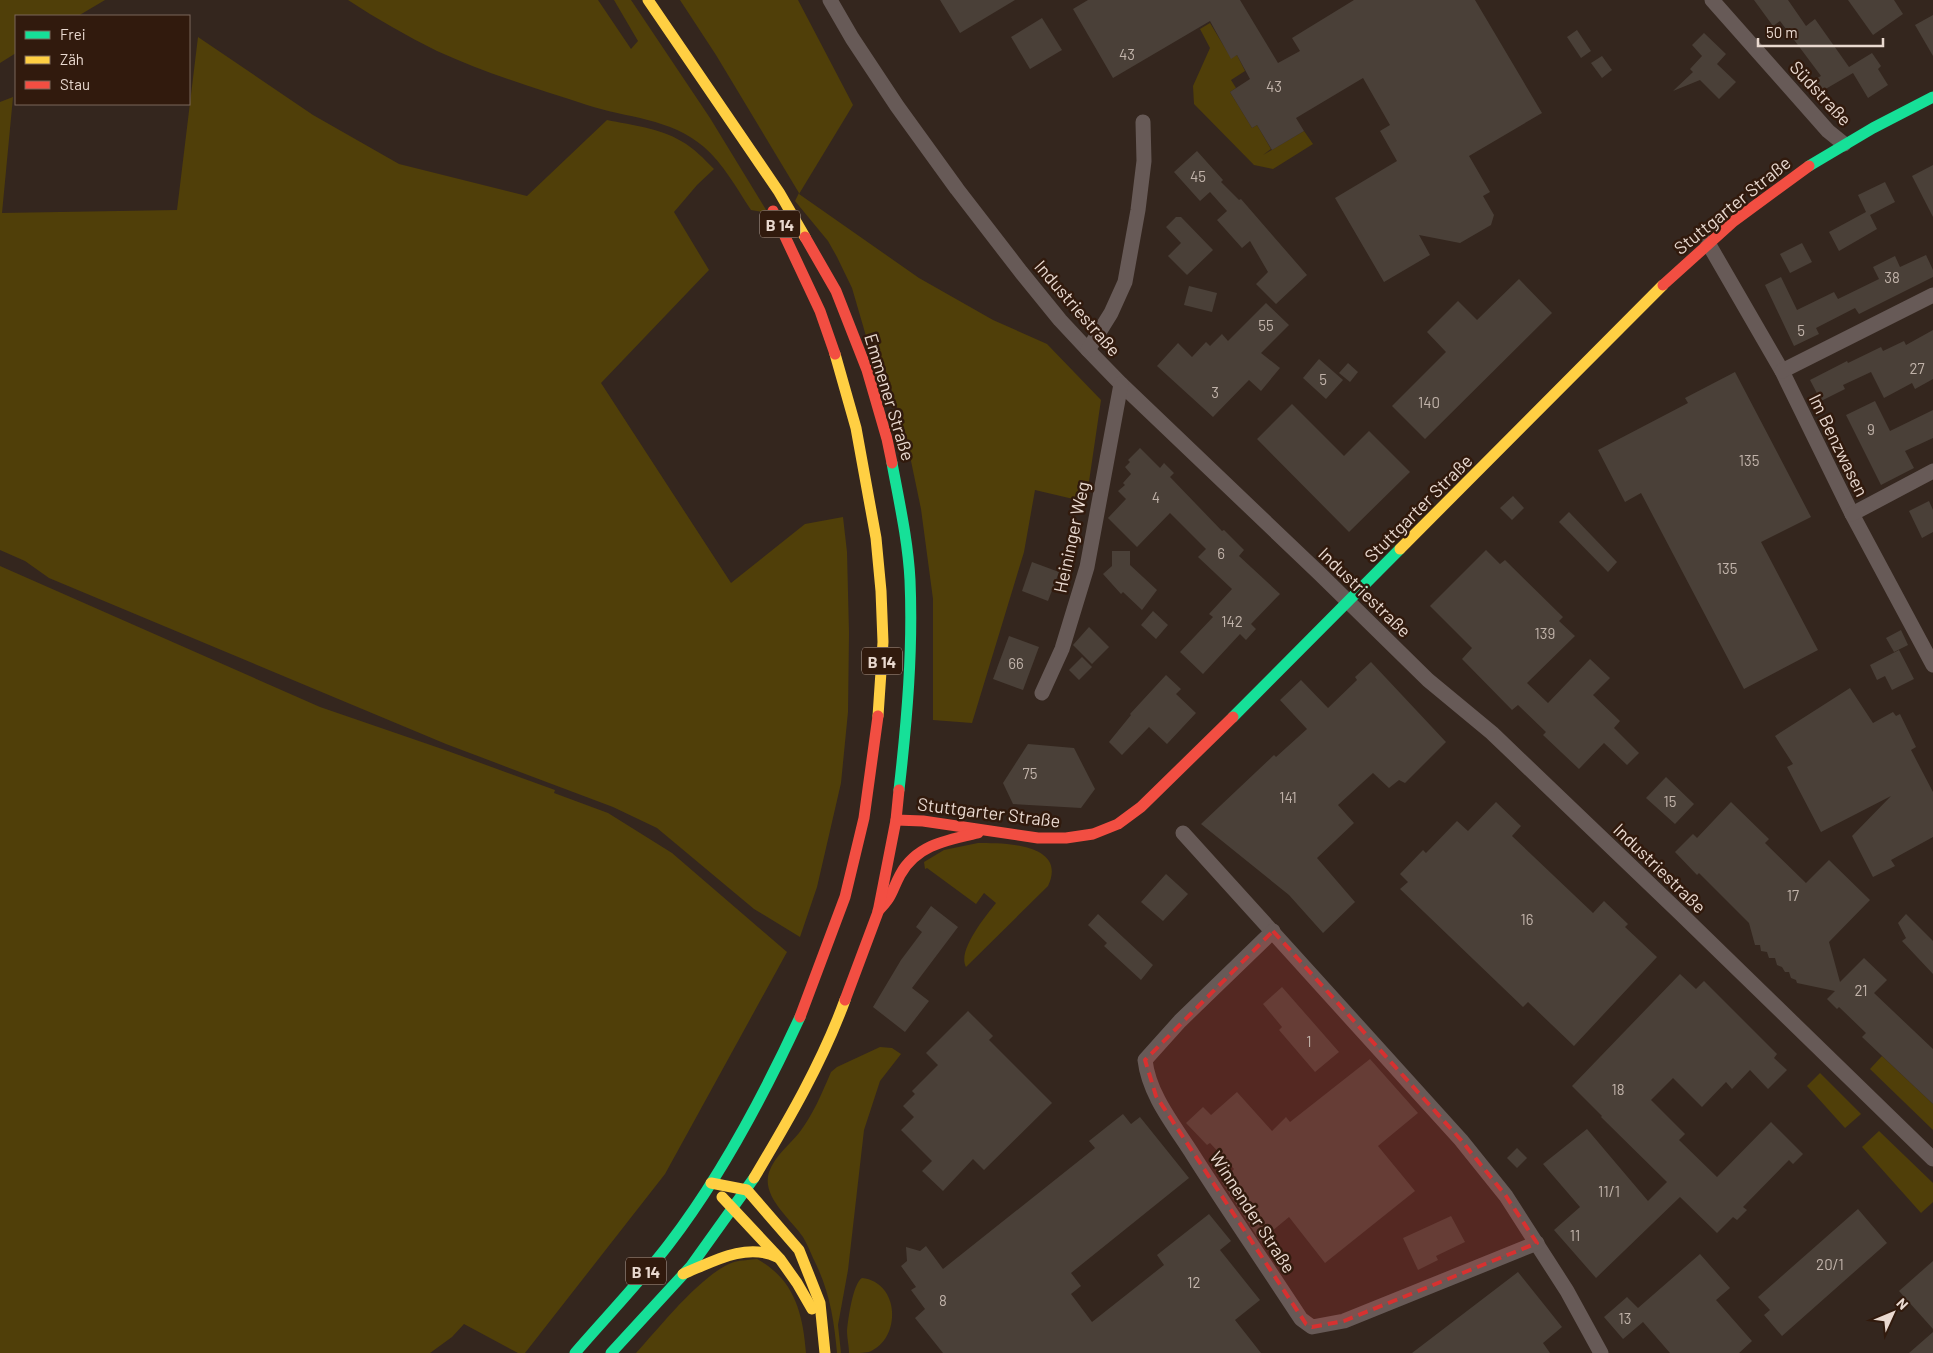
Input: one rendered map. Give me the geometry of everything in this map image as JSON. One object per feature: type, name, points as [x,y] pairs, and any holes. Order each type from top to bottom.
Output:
[{"type":"main road","name":"Emmener Straße","points":[[648,0],[778,192],[836,291],[867,370],[888,439],[903,520],[910,578],[911,625],[907,722],[892,820]]},
{"type":"main road","name":"Emmener Straße","points":[[671,34],[744,161]]},
{"type":"main road","name":"Stuttgarter Straße","points":[[892,820],[931,821],[988,830],[1069,838],[1100,832],[1118,824],[1154,796],[1558,390],[1708,243],[1811,164],[1884,122],[1933,97]]},
{"type":"main road","name":"B 14","points":[[575,1353],[669,1244],[711,1183],[755,1107],[800,1018],[845,897],[868,818],[877,732],[883,642],[882,590],[876,538],[856,428],[838,365],[820,311],[778,220],[768,203]]},
{"type":"main road","points":[[892,820],[911,831]]},
{"type":"main road","name":"B 14","points":[[611,1353],[683,1274],[733,1210],[747,1190],[797,1105],[836,1025],[878,912],[892,820]]},
{"type":"main road","points":[[878,912],[892,897],[899,876],[906,864],[919,850],[938,841],[988,830]]},
{"type":"main road","points":[[925,838],[938,841]]},
{"type":"main road","points":[[711,1183],[747,1190],[799,1250],[820,1303],[825,1353]]},
{"type":"main road","points":[[711,1183],[733,1210],[780,1259],[802,1291],[824,1336]]},
{"type":"main road","points":[[683,1274],[748,1251],[767,1251],[780,1259]]},
{"type":"street","name":"Industriestraße","points":[[830,0],[852,38],[897,106],[957,189],[1044,299],[1120,384],[1428,680],[1492,733],[1933,1159]]},
{"type":"street","name":"Südstraße","points":[[1712,0],[1828,131],[1844,144]]},
{"type":"street","points":[[1088,350],[1111,313],[1125,282],[1138,210],[1144,161],[1143,122]]},
{"type":"street","name":"Im Benzwasen","points":[[1708,243],[1782,371],[1852,514],[1933,665]]},
{"type":"street","points":[[1782,371],[1933,296]]},
{"type":"street","name":"Heininger Weg","points":[[1042,693],[1062,649],[1087,567],[1120,384]]},
{"type":"street","points":[[1852,514],[1933,471]]},
{"type":"street","points":[[1183,833],[1274,931],[1461,1140],[1506,1196],[1537,1243],[1567,1291],[1601,1353]]},
{"type":"street","name":"Winnender Straße","points":[[1274,931],[1180,1021],[1145,1060],[1146,1070],[1156,1096],[1221,1199],[1301,1319],[1312,1327],[1344,1321],[1537,1243]]},
{"type":"highlighted area","points":[[1273,931],[1461,1140],[1506,1196],[1537,1243],[1344,1321],[1312,1327],[1306,1324],[1156,1096],[1145,1060]]},
{"type":"shaded area","points":[[0,0],[105,0],[80,15],[15,15],[15,54],[0,63]]},
{"type":"shaded area","points":[[348,0],[598,0],[631,49],[638,41],[614,0],[631,0],[710,118],[768,213],[751,210],[711,153],[691,137],[663,124],[587,105],[474,66],[437,51],[381,21]]},
{"type":"shaded area","points":[[680,0],[798,0],[853,105],[799,194],[919,278],[993,320],[1047,344],[1101,400],[1086,502],[1035,490],[1024,552],[972,723],[933,720],[933,599],[921,509],[906,437],[885,369],[866,336],[852,288],[837,257],[828,241],[795,201],[799,193],[716,55]]},
{"type":"shaded area","points":[[1210,23],[1231,58],[1237,55],[1245,71],[1231,80],[1236,88],[1230,92],[1252,128],[1257,125],[1271,149],[1263,155],[1304,131],[1313,144],[1273,169],[1254,165],[1194,104],[1193,86],[1210,48],[1200,29]]},
{"type":"shaded area","points":[[198,37],[313,115],[399,164],[527,196],[607,120],[645,128],[673,137],[699,154],[714,169],[697,185],[674,212],[709,270],[601,383],[731,583],[805,524],[843,517],[847,552],[849,633],[848,712],[841,783],[817,887],[800,937],[754,909],[657,828],[613,807],[446,744],[49,578],[25,561],[0,550],[0,102],[13,97],[2,213],[177,210]]},
{"type":"shaded area","points":[[0,566],[320,707],[555,790],[554,793],[608,813],[672,853],[787,952],[665,1174],[525,1353],[518,1353],[464,1324],[452,1337],[430,1353],[0,1353]]},
{"type":"shaded area","points":[[978,843],[1017,845],[1030,848],[1041,853],[1049,861],[1052,872],[1048,886],[966,967],[964,960],[965,952],[969,943],[980,924],[996,903],[984,893],[976,904],[927,868],[925,869],[924,862],[944,850]]},
{"type":"shaded area","points":[[880,1047],[892,1048],[901,1054],[880,1081],[864,1130],[848,1270],[838,1325],[841,1353],[837,1353],[830,1304],[819,1270],[803,1237],[773,1199],[769,1190],[769,1172],[782,1151],[809,1119],[831,1072],[837,1067]]},
{"type":"shaded area","points":[[1882,1056],[1933,1104],[1933,1130],[1870,1069]]},
{"type":"shaded area","points":[[1820,1073],[1861,1114],[1845,1128],[1807,1086]]},
{"type":"shaded area","points":[[1879,1131],[1933,1183],[1933,1202],[1921,1213],[1862,1147]]},
{"type":"shaded area","points":[[757,1259],[780,1276],[794,1298],[802,1324],[806,1353],[636,1353],[682,1302],[709,1277],[734,1262]]},
{"type":"shaded area","points":[[862,1278],[875,1282],[884,1289],[890,1300],[891,1324],[887,1336],[880,1345],[869,1352],[849,1353],[847,1330],[850,1310],[856,1287]]},
{"type":"building","points":[[940,0],[1015,0],[960,33]]},
{"type":"building","points":[[1088,0],[1240,0],[1278,63],[1300,51],[1292,38],[1354,0],[1475,0],[1542,113],[1469,156],[1490,192],[1483,196],[1494,215],[1491,225],[1460,243],[1419,235],[1430,255],[1384,282],[1335,198],[1397,161],[1380,131],[1390,125],[1363,78],[1296,118],[1304,131],[1272,150],[1257,125],[1252,128],[1230,92],[1250,79],[1237,55],[1231,59],[1210,21],[1113,78],[1073,9]]},
{"type":"building","points":[[1754,0],[1788,0],[1806,26],[1815,19],[1849,67],[1872,53],[1881,66],[1878,69],[1888,85],[1868,98],[1853,73],[1817,94],[1810,82],[1821,76],[1780,21],[1773,26]]},
{"type":"building","points":[[1848,0],[1894,0],[1903,14],[1873,35]]},
{"type":"building","points":[[1933,15],[1933,56],[1915,25]]},
{"type":"building","points":[[1042,18],[1062,50],[1030,69],[1011,37]]},
{"type":"building","points":[[1577,30],[1591,51],[1581,58],[1567,37]]},
{"type":"building","points":[[1704,33],[1726,54],[1717,64],[1736,82],[1719,99],[1700,80],[1673,91],[1693,72],[1690,69],[1702,56],[1692,45]]},
{"type":"building","points":[[1602,56],[1612,70],[1602,78],[1591,63]]},
{"type":"building","points":[[1197,151],[1223,180],[1221,182],[1239,200],[1241,199],[1307,275],[1276,304],[1256,284],[1268,272],[1250,241],[1242,248],[1217,220],[1227,211],[1210,192],[1200,201],[1174,172]]},
{"type":"building","points":[[1933,165],[1933,217],[1912,176]]},
{"type":"building","points":[[1885,182],[1895,202],[1870,215],[1877,229],[1839,251],[1829,232],[1866,212],[1858,195]]},
{"type":"building","points":[[1176,217],[1181,217],[1213,250],[1187,275],[1168,256],[1181,243],[1166,227]]},
{"type":"building","points":[[1802,243],[1812,262],[1790,273],[1780,254]]},
{"type":"building","points":[[1926,255],[1933,270],[1933,277],[1859,314],[1855,308],[1816,328],[1819,334],[1794,346],[1765,285],[1781,277],[1797,310],[1834,292],[1838,299],[1879,279],[1873,267],[1895,256],[1900,267]]},
{"type":"building","points":[[1519,279],[1552,313],[1425,439],[1392,406],[1446,352],[1427,332],[1458,301],[1477,320]]},
{"type":"building","points":[[1189,286],[1217,293],[1212,312],[1184,305]]},
{"type":"building","points":[[1266,303],[1289,325],[1261,353],[1280,368],[1261,391],[1249,380],[1213,417],[1157,366],[1178,343],[1192,357],[1206,342],[1210,346],[1222,334],[1228,341]]},
{"type":"building","points":[[1933,330],[1933,379],[1915,389],[1912,383],[1884,398],[1871,372],[1843,385],[1845,389],[1821,401],[1810,380],[1847,361],[1848,363],[1881,347],[1883,351],[1904,341],[1906,345]]},
{"type":"building","points":[[1319,359],[1343,380],[1326,399],[1303,378]]},
{"type":"building","points":[[1348,363],[1358,372],[1350,382],[1339,373]]},
{"type":"building","points":[[1735,372],[1811,517],[1761,542],[1818,650],[1744,689],[1641,493],[1625,502],[1598,450],[1688,403],[1685,398]]},
{"type":"building","points":[[1875,401],[1890,431],[1933,410],[1933,438],[1905,451],[1914,468],[1881,485],[1846,415]]},
{"type":"building","points":[[1292,404],[1344,456],[1369,431],[1410,472],[1349,532],[1257,439]]},
{"type":"building","points":[[1140,448],[1160,468],[1164,463],[1174,473],[1170,477],[1222,531],[1224,530],[1244,550],[1239,556],[1280,594],[1251,624],[1256,629],[1246,640],[1240,634],[1203,674],[1180,652],[1213,617],[1209,614],[1232,589],[1198,557],[1206,549],[1170,513],[1137,547],[1108,518],[1126,499],[1118,491],[1125,485],[1123,483],[1131,474],[1125,467],[1130,462],[1128,460]]},
{"type":"building","points":[[1513,496],[1524,508],[1512,520],[1500,508]]},
{"type":"building","points":[[1929,501],[1933,510],[1933,532],[1922,538],[1909,511]]},
{"type":"building","points":[[1569,512],[1617,562],[1608,572],[1559,522]]},
{"type":"building","points":[[1486,550],[1500,564],[1505,560],[1563,617],[1559,621],[1575,636],[1527,683],[1548,703],[1590,659],[1610,678],[1593,695],[1620,721],[1614,728],[1639,753],[1627,765],[1604,743],[1579,769],[1543,735],[1546,732],[1518,705],[1512,710],[1462,659],[1472,648],[1430,606]]},
{"type":"building","points":[[1112,551],[1130,551],[1130,565],[1157,590],[1142,610],[1123,592],[1121,594],[1103,574],[1112,566]]},
{"type":"building","points":[[1032,562],[1059,572],[1048,601],[1022,591]]},
{"type":"building","points":[[1153,611],[1168,625],[1156,639],[1141,625]]},
{"type":"building","points":[[1089,627],[1109,647],[1092,664],[1073,645]]},
{"type":"building","points":[[1901,630],[1908,645],[1894,652],[1886,638]]},
{"type":"building","points":[[1009,636],[1039,647],[1023,690],[993,679]]},
{"type":"building","points":[[1899,650],[1914,679],[1892,690],[1885,676],[1877,680],[1870,665]]},
{"type":"building","points":[[1082,657],[1092,667],[1079,680],[1069,670]]},
{"type":"building","points":[[1371,662],[1446,742],[1405,783],[1399,780],[1389,788],[1373,773],[1338,805],[1354,823],[1317,858],[1355,902],[1323,933],[1289,895],[1201,824],[1274,755],[1276,757],[1307,729],[1280,700],[1301,680],[1328,708],[1357,680],[1355,677]]},
{"type":"building","points":[[1166,675],[1181,689],[1176,694],[1196,713],[1167,744],[1149,727],[1122,755],[1109,742],[1130,714]]},
{"type":"building","points":[[1850,688],[1873,723],[1893,712],[1896,716],[1900,714],[1916,747],[1911,750],[1933,792],[1933,837],[1891,860],[1895,866],[1873,877],[1852,836],[1891,796],[1821,832],[1787,767],[1793,764],[1775,736]]},
{"type":"building","points":[[1028,744],[1074,748],[1095,789],[1081,808],[1013,804],[1003,783]]},
{"type":"building","points":[[1666,777],[1694,804],[1675,824],[1646,798]]},
{"type":"building","points":[[1496,802],[1521,826],[1512,836],[1593,913],[1604,901],[1628,924],[1625,927],[1657,957],[1574,1046],[1528,1002],[1523,1007],[1400,889],[1408,882],[1400,874],[1423,850],[1426,853],[1457,821],[1468,831]]},
{"type":"building","points":[[1731,802],[1769,839],[1765,843],[1806,883],[1829,860],[1870,900],[1829,942],[1840,982],[1864,958],[1887,980],[1874,993],[1933,1049],[1933,1104],[1862,1037],[1866,1033],[1839,1007],[1837,1009],[1827,999],[1835,991],[1797,983],[1796,980],[1791,978],[1789,972],[1785,972],[1782,967],[1777,965],[1775,958],[1769,958],[1767,952],[1761,951],[1760,945],[1755,945],[1749,923],[1675,852],[1693,834],[1697,838]]},
{"type":"building","points":[[1166,874],[1188,894],[1163,921],[1141,902]]},
{"type":"building","points":[[931,906],[958,927],[912,988],[929,1001],[905,1032],[873,1007],[901,960],[922,932],[916,927]]},
{"type":"building","points":[[1098,914],[1153,965],[1141,980],[1104,946],[1107,943],[1088,925]]},
{"type":"building","points":[[1906,914],[1933,941],[1933,974],[1902,941],[1906,938],[1898,923]]},
{"type":"building","points":[[1680,974],[1696,989],[1704,981],[1777,1054],[1774,1058],[1787,1070],[1768,1089],[1750,1070],[1732,1089],[1726,1082],[1702,1107],[1673,1078],[1651,1100],[1685,1134],[1679,1140],[1717,1177],[1771,1122],[1803,1154],[1793,1164],[1789,1160],[1743,1207],[1747,1210],[1737,1220],[1733,1217],[1717,1233],[1680,1197],[1596,1278],[1554,1230],[1580,1207],[1543,1164],[1587,1129],[1648,1201],[1667,1182],[1572,1086]]},
{"type":"building","points":[[1282,987],[1339,1052],[1315,1072],[1279,1030],[1282,1027],[1263,1004]]},
{"type":"building","points":[[968,1011],[993,1036],[989,1040],[1052,1103],[984,1170],[973,1159],[943,1191],[922,1171],[932,1161],[901,1130],[914,1117],[903,1106],[915,1094],[912,1091],[938,1065],[926,1053]]},
{"type":"building","points":[[1370,1059],[1418,1113],[1378,1146],[1415,1191],[1325,1263],[1289,1217],[1260,1241],[1222,1182],[1234,1169],[1210,1143],[1207,1145],[1186,1123],[1203,1107],[1211,1115],[1237,1092],[1272,1131],[1286,1117],[1290,1122]]},
{"type":"building","points":[[1123,1114],[1131,1124],[1140,1117],[1189,1178],[1071,1273],[1081,1286],[1071,1294],[1092,1322],[1164,1265],[1157,1255],[1209,1214],[1231,1241],[1220,1250],[1260,1300],[1235,1320],[1261,1353],[943,1353],[915,1318],[925,1309],[911,1290],[916,1287],[901,1266],[907,1261],[906,1247],[920,1251],[926,1246],[943,1269],[1095,1148],[1089,1141]]},
{"type":"building","points":[[1517,1148],[1527,1158],[1517,1168],[1507,1158]]},
{"type":"building","points":[[1858,1209],[1887,1243],[1782,1336],[1764,1315],[1770,1310],[1758,1297]]},
{"type":"building","points":[[1451,1216],[1465,1242],[1436,1256],[1438,1260],[1418,1270],[1403,1238]]},
{"type":"building","points":[[1700,1254],[1730,1288],[1716,1300],[1752,1341],[1739,1353],[1670,1353],[1643,1322],[1623,1339],[1604,1317],[1627,1297],[1638,1308]]},
{"type":"building","points":[[1933,1261],[1933,1329],[1899,1291]]},
{"type":"building","points":[[1518,1272],[1562,1327],[1543,1343],[1550,1353],[1412,1353]]},
{"type":"building","points":[[1933,1332],[1933,1353],[1909,1353]]},
{"type":"traffic: fast","points":[[1809,166],[1873,128],[1933,97]]},
{"type":"traffic: fast","points":[[892,463],[907,551],[911,606],[909,685],[899,790]]},
{"type":"traffic: fast","points":[[1233,717],[1400,549]]},
{"type":"traffic: fast","points":[[575,1353],[658,1258],[707,1190],[757,1105],[800,1017]]},
{"type":"traffic: fast","points":[[611,1353],[691,1266],[754,1178]]},
{"type":"traffic: slow","points":[[648,0],[779,192],[805,237]]},
{"type":"traffic: slow","points":[[1400,549],[1663,285]]},
{"type":"traffic: slow","points":[[835,354],[856,428],[876,538],[883,642],[878,716]]},
{"type":"traffic: slow","points":[[754,1178],[815,1069],[845,1000]]},
{"type":"traffic: slow","points":[[711,1183],[747,1190],[799,1250],[820,1303],[825,1353]]},
{"type":"traffic: slow","points":[[722,1197],[780,1259],[812,1309]]},
{"type":"traffic: slow","points":[[683,1274],[729,1255],[753,1252],[777,1257]]},
{"type":"traffic: jam","points":[[1663,285],[1734,221],[1809,166]]},
{"type":"traffic: jam","points":[[773,211],[820,311],[835,354]]},
{"type":"traffic: jam","points":[[805,237],[836,291],[867,370],[892,463]]},
{"type":"traffic: jam","points":[[800,1017],[845,897],[864,818],[878,716]]},
{"type":"traffic: jam","points":[[896,820],[923,821],[1038,838],[1066,838],[1093,834],[1118,824],[1141,807],[1233,717]]},
{"type":"traffic: jam","points":[[845,1000],[878,912],[896,820],[899,790]]},
{"type":"traffic: jam","points":[[878,911],[889,898],[900,875],[915,857],[933,845],[978,833]]}]
